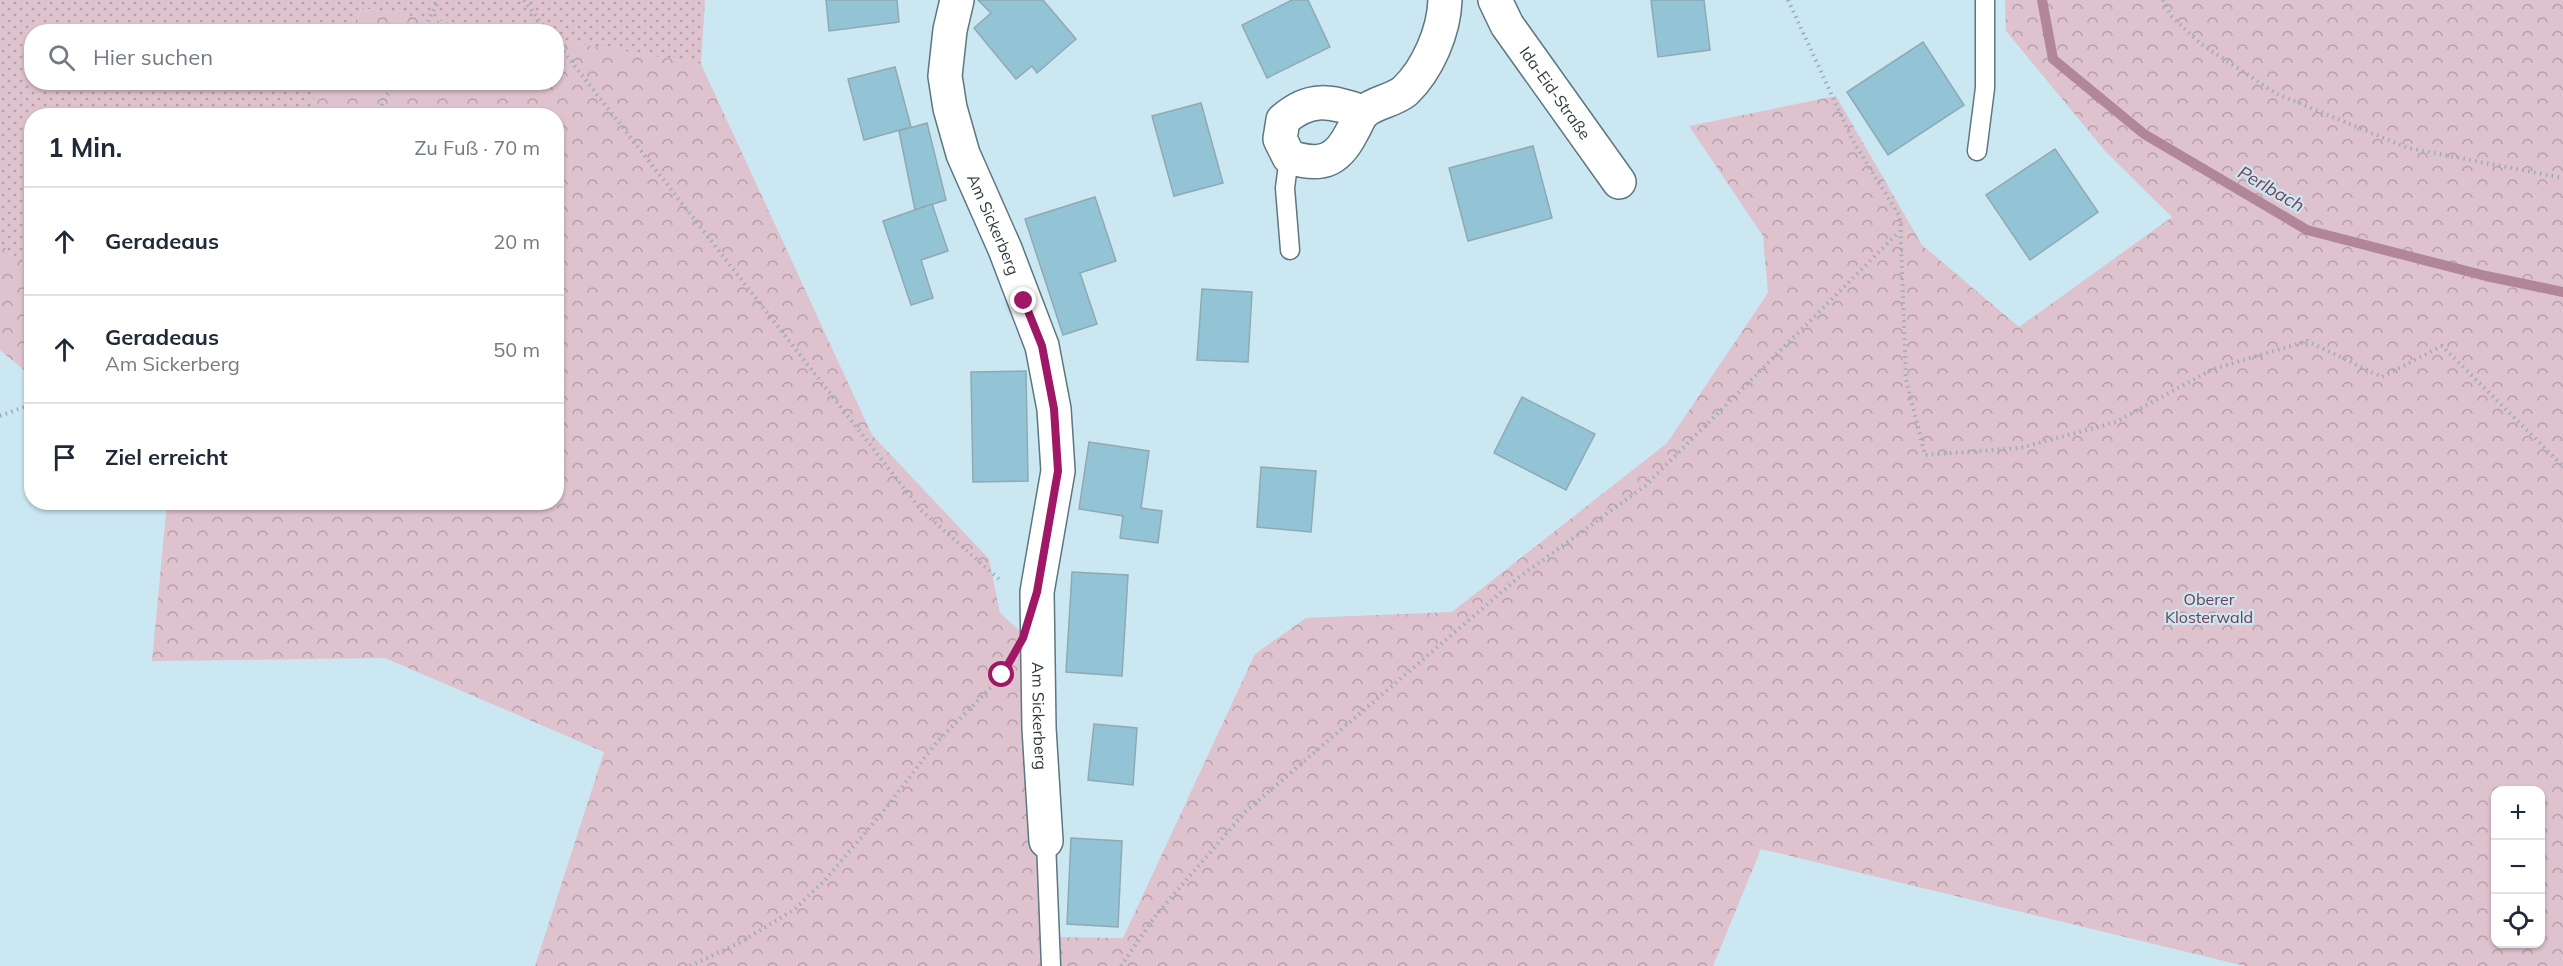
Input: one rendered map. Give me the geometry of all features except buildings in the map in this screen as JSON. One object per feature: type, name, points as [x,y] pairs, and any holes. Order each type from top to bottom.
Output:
[{"type":"street","name":"Am Sickerberg","points":[[957,0],[950,30],[945,76],[950,108],[963,154],[1005,249],[1042,346],[1054,409],[1058,471],[1037,592],[1039,728],[1046,842]]},
{"type":"street","points":[[1363,112],[1338,104],[1316,102],[1295,110],[1283,120],[1280,139],[1289,157],[1309,163],[1328,160],[1346,143],[1363,112],[1404,91],[1420,71],[1434,46],[1445,18],[1445,0]]},
{"type":"street","name":"Ida-Eid-Straße","points":[[1495,0],[1507,25],[1619,182]]},
{"type":"lane","points":[[1977,151],[1985,88],[1984,0]]},
{"type":"lane","points":[[1289,157],[1285,188],[1290,250]]},
{"type":"lane","points":[[1046,842],[1052,966]]},
{"type":"path","points":[[426,24],[439,0]]},
{"type":"path","points":[[524,0],[542,24]]},
{"type":"path","points":[[1788,0],[1852,139],[1899,217],[1906,380],[1925,455],[2020,448],[2116,422],[2213,369],[2307,341],[2382,377],[2442,346],[2563,466]]},
{"type":"path","points":[[2163,0],[2171,16],[2201,44],[2277,94],[2408,148],[2563,178]]},
{"type":"path","points":[[564,52],[921,510],[1014,593],[1037,592]]},
{"type":"path","points":[[380,108],[390,90]]},
{"type":"path","points":[[1121,966],[1156,915],[1245,812],[1518,578],[1645,486],[1899,232]]},
{"type":"path","points":[[0,416],[24,407]]},
{"type":"path","points":[[690,966],[741,942],[795,909],[826,879],[882,813],[936,743],[1002,675]]},
{"type":"green space","points":[[0,0],[705,0],[701,64],[564,41],[564,24],[461,24],[362,8],[354,24],[24,24],[24,90],[319,90],[310,108],[24,108],[24,265],[0,243]]},
{"type":"green space","name":"Oberer Klosterwald","points":[[2005,0],[2563,0],[2563,966],[2245,966],[1761,849],[1713,966],[535,966],[604,752],[385,658],[152,661],[166,510],[564,510],[564,108],[310,108],[319,90],[564,90],[564,41],[701,64],[872,435],[989,559],[1000,613],[1020,631],[1043,937],[1123,938],[1255,654],[1306,618],[1452,612],[1667,443],[1768,293],[1763,236],[1689,126],[1836,96],[1922,245],[2019,327],[2172,217],[2106,152],[2006,31]]},
{"type":"green space","points":[[362,8],[461,24],[354,24]]},
{"type":"green space","points":[[0,243],[24,265],[24,370],[0,350]]},
{"type":"waterway","name":"Perlbach","points":[[2042,0],[2053,59],[2144,134],[2307,230],[2486,276],[2563,292]]},
{"type":"route","points":[[1002,675],[1023,638],[1037,592],[1058,471],[1054,409],[1042,346],[1024,301]]}]
